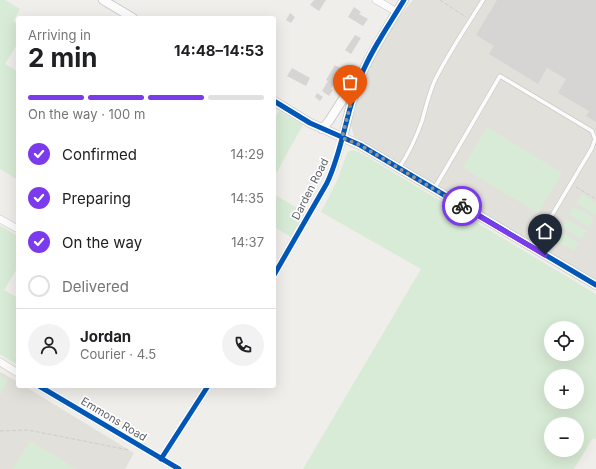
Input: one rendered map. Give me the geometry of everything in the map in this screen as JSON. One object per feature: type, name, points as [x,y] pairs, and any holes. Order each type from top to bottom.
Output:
[{"type":"street","points":[[103,0],[130,16]]},
{"type":"street","points":[[376,0],[397,12]]},
{"type":"street","name":"Darden Road","points":[[276,272],[327,183],[334,168],[356,89],[369,59],[404,0]]},
{"type":"street","points":[[322,129],[337,110],[369,59]]},
{"type":"street","points":[[276,102],[322,129],[360,145],[596,285]]},
{"type":"street","points":[[0,219],[16,228]]},
{"type":"street","points":[[0,362],[16,372]]},
{"type":"street","name":"Emmons Road","points":[[42,388],[179,469]]},
{"type":"street","points":[[161,459],[207,388]]},
{"type":"lane","points":[[400,168],[415,141],[428,98],[436,79],[483,0]]},
{"type":"lane","points":[[434,188],[500,76],[592,131],[595,139],[592,148],[533,247]]},
{"type":"path","points":[[440,0],[471,20]]},
{"type":"path","points":[[574,185],[596,199]]},
{"type":"path","points":[[0,431],[28,430],[129,450]]},
{"type":"shaded area","points":[[413,0],[596,0],[596,280],[354,136],[351,125],[363,79],[399,17]]},
{"type":"shaded area","points":[[0,372],[16,381],[16,388],[27,388],[134,453],[125,469],[0,469]]},
{"type":"green space","points":[[0,0],[5,0],[20,9],[13,21],[16,23],[16,46],[5,64],[16,71],[16,179],[0,169]]},
{"type":"green space","points":[[279,111],[303,125],[276,173],[276,116]]},
{"type":"green space","points":[[487,127],[562,173],[538,213],[463,168]]},
{"type":"green space","points":[[352,150],[359,152],[596,294],[596,439],[593,438],[584,453],[584,417],[544,417],[544,457],[581,457],[574,469],[303,469],[421,269],[321,212],[337,181],[348,152]]},
{"type":"green space","points":[[582,194],[596,203],[596,215],[576,203]]},
{"type":"green space","points":[[276,195],[305,213],[291,237],[276,228]]},
{"type":"green space","points":[[574,206],[594,218],[589,227],[569,215]]},
{"type":"green space","points":[[567,219],[587,231],[581,239],[562,227]]},
{"type":"green space","points":[[0,226],[16,235],[16,270],[4,290],[16,297],[16,364],[0,354]]},
{"type":"green space","points":[[560,231],[579,243],[574,251],[554,240]]},
{"type":"green space","points":[[0,375],[8,380],[0,394]]},
{"type":"green space","points":[[30,441],[77,469],[13,469]]},
{"type":"building","points":[[314,0],[326,0],[319,11],[310,5]]},
{"type":"building","points":[[497,0],[596,0],[596,122],[586,116],[589,111],[558,93],[566,79],[547,68],[538,84],[489,54],[494,46],[476,35]]},
{"type":"building","points":[[354,7],[361,12],[359,14],[368,19],[363,26],[348,17]]},
{"type":"building","points":[[290,13],[295,17],[291,23],[286,20]]},
{"type":"building","points":[[355,35],[361,38],[351,54],[345,50]]},
{"type":"building","points":[[335,65],[342,69],[331,89],[333,90],[329,96],[322,91],[328,81],[326,80]]},
{"type":"building","points":[[292,68],[310,78],[306,86],[287,76]]},
{"type":"building","points":[[317,93],[323,97],[320,101],[315,97]]},
{"type":"cycle path","points":[[276,272],[327,183],[337,157],[351,104],[364,68],[404,0]]},
{"type":"cycle path","points":[[276,102],[310,123],[360,145],[596,285]]},
{"type":"cycle path","points":[[42,388],[179,469]]},
{"type":"cycle path","points":[[161,459],[207,388]]},
{"type":"way so far","points":[[350,106],[342,138],[360,145],[462,206]]},
{"type":"route","points":[[462,206],[545,255]]}]
